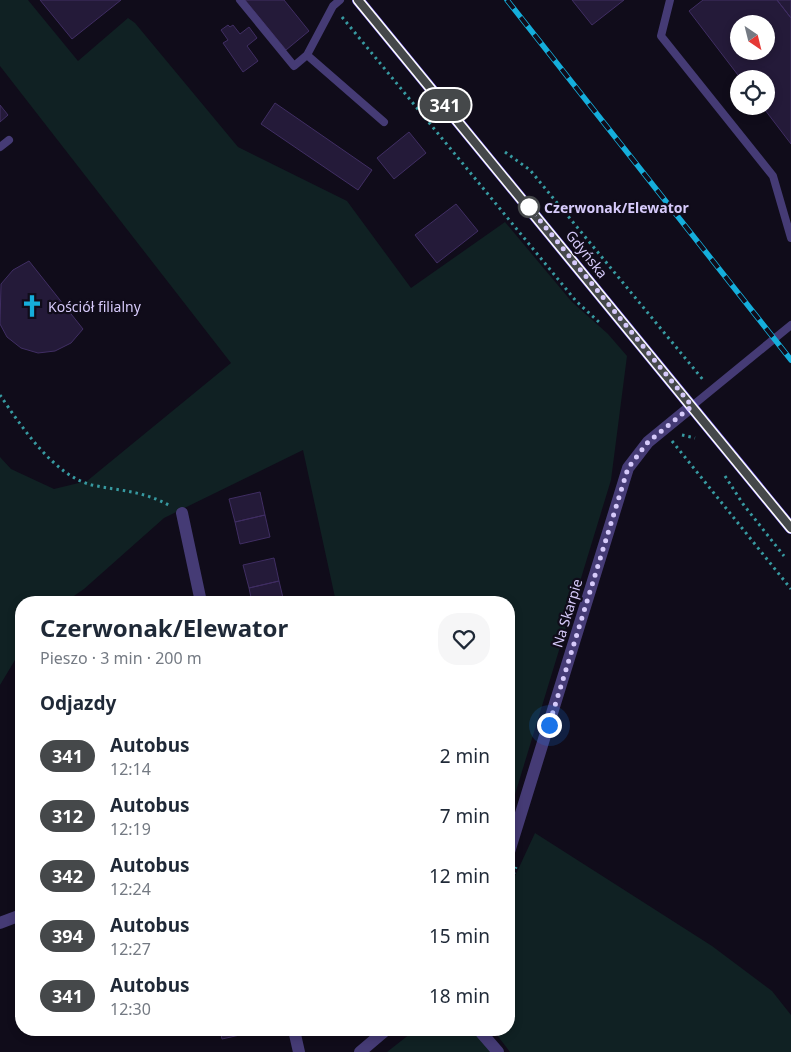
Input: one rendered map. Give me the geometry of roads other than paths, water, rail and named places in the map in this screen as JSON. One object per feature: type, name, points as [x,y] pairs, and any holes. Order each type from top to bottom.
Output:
[{"type":"main road","name":"Gdyńska","points":[[358,0],[791,528]]},
{"type":"street","name":"Na Skarpie","points":[[515,849],[628,468],[648,442],[692,406]]},
{"type":"street","points":[[182,513],[200,596]]},
{"type":"street","points":[[0,922],[15,917]]},
{"type":"street","points":[[295,1036],[299,1052]]},
{"type":"street","points":[[360,1052],[379,1036]]},
{"type":"street","points":[[483,1036],[498,1052]]},
{"type":"lane","points":[[240,0],[294,66],[307,55],[333,6],[340,0]]},
{"type":"lane","points":[[670,0],[661,36],[772,176],[791,238]]},
{"type":"lane","points":[[307,55],[384,122]]},
{"type":"lane","points":[[0,147],[9,140]]},
{"type":"lane","points":[[692,406],[710,389],[791,325]]},
{"type":"railway","points":[[507,0],[791,360]]},
{"type":"place","name":"Czerwonak/Elewator","points":[[529,207]]},
{"type":"place","name":"Kościół filialny","points":[[32,306]]}]
